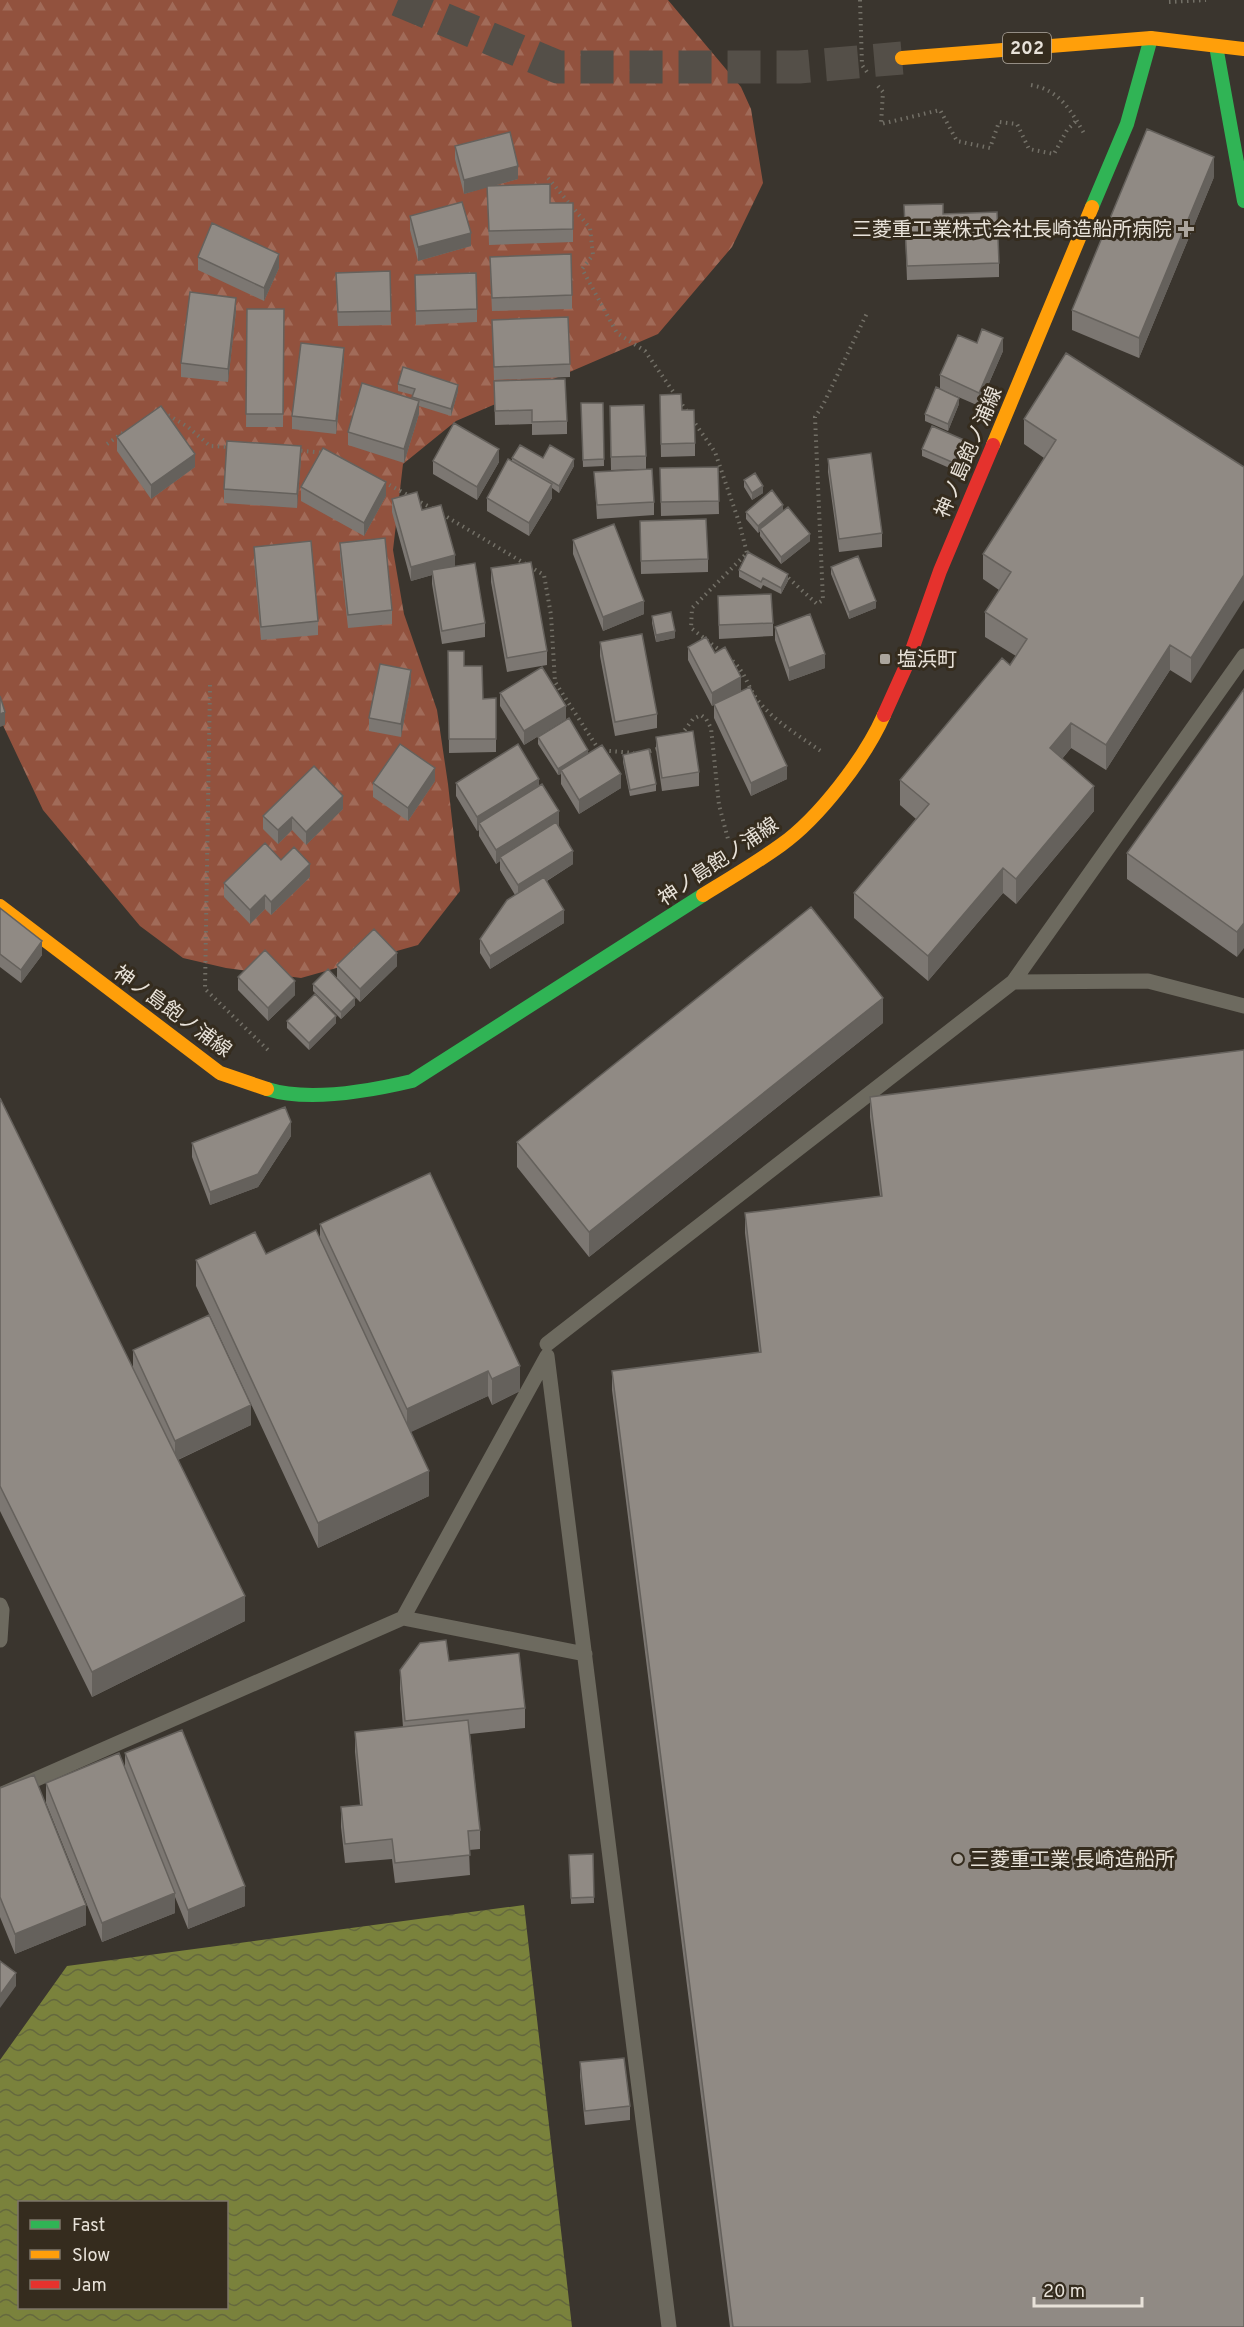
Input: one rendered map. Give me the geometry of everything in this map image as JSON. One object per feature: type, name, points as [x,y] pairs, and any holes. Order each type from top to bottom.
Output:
[{"type":"main road","name":"202","points":[[902,58],[1151,38],[1244,49]]},
{"type":"main road","name":"神ノ島飽ノ浦線","points":[[0,906],[220,1072],[284,1094],[364,1092],[412,1081],[783,844],[829,800],[875,736],[907,664],[940,571],[1127,124],[1151,38]]},
{"type":"main road","points":[[1216,46],[1244,201]]},
{"type":"lane","points":[[547,1344],[1013,982],[1244,656]]},
{"type":"lane","points":[[1013,982],[1148,981],[1244,1006]]},
{"type":"lane","points":[[403,1618],[547,1356],[669,2327]]},
{"type":"lane","points":[[0,1605],[2,1610],[0,1640]]},
{"type":"lane","points":[[0,1795],[403,1618],[585,1654]]},
{"type":"path","points":[[860,0],[862,65],[882,92],[881,124],[940,110],[957,141],[990,148],[999,122],[1017,124],[1029,149],[1054,154],[1067,130],[1077,121]]},
{"type":"path","points":[[1024,83],[1049,90],[1065,102],[1085,136],[1086,146]]},
{"type":"path","points":[[548,178],[590,228],[593,255],[582,269],[617,333],[645,351],[715,452],[740,522],[747,553],[756,558]]},
{"type":"path","points":[[782,572],[817,604],[823,600],[815,417],[824,405],[868,311]]},
{"type":"path","points":[[160,409],[188,427],[210,446],[239,447]]},
{"type":"path","points":[[107,444],[130,429]]},
{"type":"path","points":[[290,450],[332,454]]},
{"type":"path","points":[[383,482],[544,575],[551,615],[555,682],[599,750],[643,753],[667,745]]},
{"type":"path","points":[[747,553],[692,608],[691,628],[740,666],[758,700],[773,716],[830,758]]},
{"type":"path","points":[[210,685],[205,988],[276,1058]]},
{"type":"path","points":[[675,742],[693,718],[701,715],[706,719],[711,728],[719,805],[730,845]]},
{"type":"green space","points":[[0,0],[668,0],[741,87],[751,109],[763,183],[732,247],[658,334],[456,421],[403,464],[393,550],[404,614],[437,710],[460,891],[418,945],[301,978],[226,968],[183,958],[140,926],[43,810],[0,719]]},
{"type":"water","points":[[524,1905],[572,2327],[0,2327],[0,2060],[67,1966]]},
{"type":"building","points":[[1147,129],[1214,157],[1139,338],[1072,310]]},
{"type":"building","points":[[510,132],[518,166],[464,180],[455,146]]},
{"type":"building","points":[[550,184],[550,203],[573,203],[573,229],[489,231],[487,186]]},
{"type":"building","points":[[462,202],[471,233],[418,247],[410,216]]},
{"type":"building","points":[[943,204],[943,214],[997,212],[999,263],[907,266],[904,205]]},
{"type":"building","points":[[212,223],[279,254],[264,288],[198,257]]},
{"type":"building","points":[[571,254],[572,295],[492,298],[490,257]]},
{"type":"building","points":[[390,271],[391,311],[338,312],[336,273]]},
{"type":"building","points":[[476,273],[477,309],[416,311],[415,275]]},
{"type":"building","points":[[190,292],[236,298],[228,369],[181,363]]},
{"type":"building","points":[[247,309],[284,309],[283,414],[246,414]]},
{"type":"building","points":[[568,317],[570,364],[494,367],[492,320]]},
{"type":"building","points":[[982,329],[1003,338],[979,393],[940,375],[958,335],[977,343]]},
{"type":"building","points":[[301,343],[344,348],[336,421],[292,416]]},
{"type":"building","points":[[1066,353],[1244,467],[1244,575],[1191,658],[1170,645],[1106,745],[1071,723],[1050,748],[1094,786],[1016,879],[1003,868],[928,956],[854,893],[929,804],[900,780],[1002,658],[1010,665],[1027,639],[985,612],[1011,572],[983,554],[1056,440],[1024,419]]},
{"type":"building","points":[[403,367],[458,385],[451,409],[412,397],[415,389],[398,384]]},
{"type":"building","points":[[565,379],[567,421],[532,422],[532,410],[495,411],[494,381]]},
{"type":"building","points":[[362,383],[419,401],[404,449],[348,432]]},
{"type":"building","points":[[936,387],[959,398],[948,424],[925,414]]},
{"type":"building","points":[[681,394],[682,410],[694,410],[695,443],[661,444],[660,395]]},
{"type":"building","points":[[581,403],[603,403],[604,459],[583,460]]},
{"type":"building","points":[[644,405],[646,456],[611,457],[610,406]]},
{"type":"building","points":[[161,406],[195,454],[151,485],[117,437]]},
{"type":"building","points":[[454,423],[499,449],[477,487],[433,461]]},
{"type":"building","points":[[932,426],[964,440],[954,463],[922,449]]},
{"type":"building","points":[[227,441],[301,446],[297,494],[224,489]]},
{"type":"building","points":[[520,445],[543,458],[550,445],[574,459],[559,486],[512,458]]},
{"type":"building","points":[[323,448],[386,482],[364,523],[301,487]]},
{"type":"building","points":[[871,453],[882,533],[839,539],[828,459]]},
{"type":"building","points":[[508,459],[552,484],[529,523],[487,498]]},
{"type":"building","points":[[718,467],[719,501],[661,502],[660,468]]},
{"type":"building","points":[[652,469],[654,502],[597,505],[594,472]]},
{"type":"building","points":[[755,473],[763,486],[752,493],[744,480]]},
{"type":"building","points":[[772,490],[783,505],[758,526],[746,512]]},
{"type":"building","points":[[417,492],[422,510],[441,505],[455,555],[411,567],[392,499]]},
{"type":"building","points":[[788,507],[810,534],[781,557],[760,529]]},
{"type":"building","points":[[706,519],[708,559],[641,561],[640,521]]},
{"type":"building","points":[[614,524],[644,601],[603,617],[573,540]]},
{"type":"building","points":[[385,538],[392,610],[348,615],[340,543]]},
{"type":"building","points":[[311,541],[318,621],[261,627],[254,547]]},
{"type":"building","points":[[748,552],[788,574],[781,588],[763,578],[761,582],[739,570]]},
{"type":"building","points":[[858,556],[876,601],[849,612],[831,567]]},
{"type":"building","points":[[531,562],[547,651],[507,658],[491,568]]},
{"type":"building","points":[[475,563],[485,623],[442,631],[432,570]]},
{"type":"building","points":[[771,594],[773,623],[719,625],[718,596]]},
{"type":"building","points":[[671,612],[675,631],[656,635],[652,616]]},
{"type":"building","points":[[810,614],[825,654],[789,668],[775,627]]},
{"type":"building","points":[[642,634],[657,714],[615,722],[600,642]]},
{"type":"building","points":[[706,637],[715,653],[725,647],[741,677],[712,693],[688,647]]},
{"type":"building","points":[[448,651],[464,651],[464,666],[482,666],[483,699],[496,698],[496,739],[449,739]]},
{"type":"building","points":[[380,664],[411,670],[401,724],[369,718]]},
{"type":"building","points":[[542,667],[566,706],[524,731],[500,693]]},
{"type":"building","points":[[750,687],[787,766],[751,783],[714,704]]},
{"type":"building","points":[[1244,689],[1244,923],[1237,932],[1127,853]]},
{"type":"building","points":[[0,696],[5,712],[0,714]]},
{"type":"building","points":[[569,718],[588,750],[558,769],[538,737]]},
{"type":"building","points":[[693,731],[699,772],[662,778],[656,737]]},
{"type":"building","points":[[400,744],[435,768],[408,808],[373,783]]},
{"type":"building","points":[[518,744],[539,779],[477,817],[456,783]]},
{"type":"building","points":[[602,745],[621,774],[579,800],[561,770]]},
{"type":"building","points":[[649,749],[656,784],[630,790],[623,755]]},
{"type":"building","points":[[314,766],[343,796],[306,832],[292,817],[278,830],[263,816]]},
{"type":"building","points":[[542,784],[559,811],[496,850],[479,823]]},
{"type":"building","points":[[556,822],[573,851],[518,885],[500,857]]},
{"type":"building","points":[[265,843],[281,860],[294,847],[310,864],[271,902],[265,895],[250,910],[224,883]]},
{"type":"building","points":[[544,877],[564,910],[490,956],[480,939],[507,900]]},
{"type":"building","points":[[811,907],[883,998],[589,1232],[517,1142]]},
{"type":"building","points":[[0,908],[42,941],[21,970],[0,954]]},
{"type":"building","points":[[374,929],[397,953],[360,989],[337,965]]},
{"type":"building","points":[[265,950],[295,981],[268,1008],[238,977]]},
{"type":"building","points":[[328,969],[355,998],[341,1012],[313,984]]},
{"type":"building","points":[[315,994],[336,1016],[309,1043],[287,1021]]},
{"type":"building","name":"三菱重工業 長崎造船所","points":[[1244,1050],[1244,2327],[733,2327],[612,1371],[761,1352],[745,1213],[882,1196],[870,1097]]},
{"type":"building","points":[[0,1098],[245,1596],[92,1672],[0,1486]]},
{"type":"building","points":[[285,1107],[291,1122],[258,1174],[210,1192],[192,1143]]},
{"type":"building","points":[[430,1173],[520,1366],[492,1379],[488,1371],[407,1409],[320,1224]]},
{"type":"building","points":[[316,1230],[429,1471],[318,1523],[196,1260],[255,1232],[266,1254]]},
{"type":"building","points":[[209,1315],[251,1405],[175,1441],[133,1350]]},
{"type":"building","points":[[446,1640],[449,1661],[519,1653],[525,1708],[405,1721],[400,1670],[420,1643]]},
{"type":"building","points":[[468,1720],[480,1830],[468,1831],[470,1855],[395,1863],[392,1839],[345,1844],[341,1807],[362,1805],[355,1732]]},
{"type":"building","points":[[182,1730],[245,1886],[188,1910],[125,1753]]},
{"type":"building","points":[[119,1753],[175,1893],[102,1923],[46,1783]]},
{"type":"building","points":[[34,1775],[86,1905],[15,1934],[0,1897],[0,1788]]},
{"type":"building","points":[[593,1854],[594,1897],[571,1898],[569,1855]]},
{"type":"building","points":[[0,1961],[16,1973],[0,1995]]},
{"type":"building","points":[[624,2058],[630,2106],[585,2111],[580,2062]]},
{"type":"tunnel","points":[[398,0],[558,67],[799,67],[902,58]]},
{"type":"traffic: fast","points":[[1092,207],[1127,124],[1151,38]]},
{"type":"traffic: fast","points":[[1216,46],[1244,201]]},
{"type":"traffic: fast","points":[[267,1089],[301,1095],[339,1094],[412,1081],[703,895]]},
{"type":"traffic: slow","points":[[902,58],[1151,38],[1244,49]]},
{"type":"traffic: slow","points":[[993,445],[1092,207]]},
{"type":"traffic: slow","points":[[703,895],[752,865],[796,833],[840,786],[865,750],[884,715]]},
{"type":"traffic: slow","points":[[0,906],[220,1073],[267,1089]]},
{"type":"traffic: jam","points":[[884,715],[907,664],[940,571],[993,445]]},
{"type":"place","name":"三菱重工業株式会社長崎造船所病院","points":[[1186,229]]},
{"type":"place","name":"塩浜町","points":[[885,659]]},
{"type":"place","name":"三菱重工業 長崎造船所","points":[[958,1859]]}]
